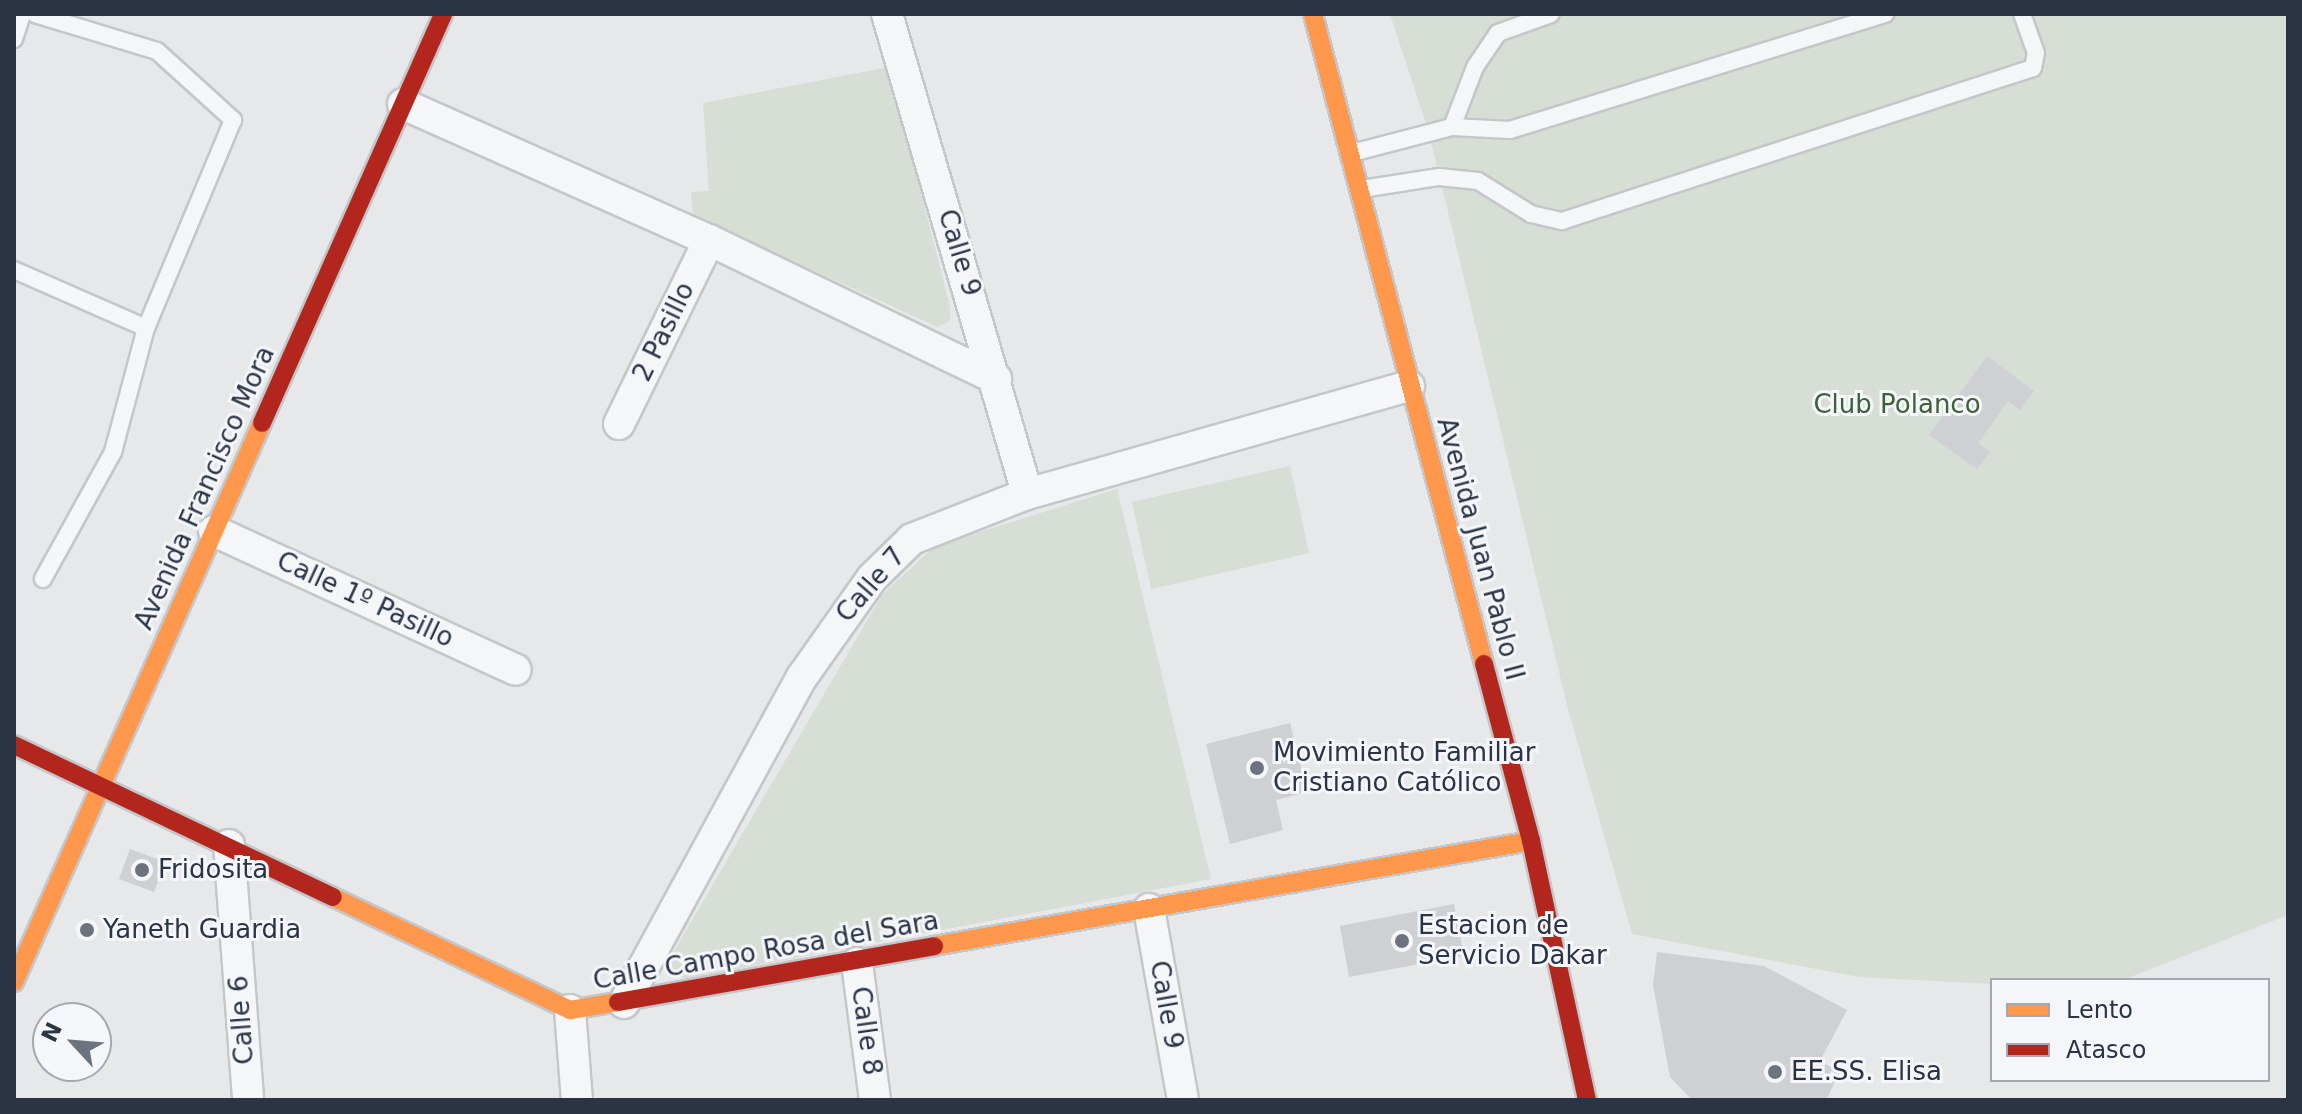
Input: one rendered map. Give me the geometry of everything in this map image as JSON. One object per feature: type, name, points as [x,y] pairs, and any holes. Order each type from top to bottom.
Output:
[{"type":"street","name":"Avenida Francisco Mora","points":[[14,982],[443,14]]},
{"type":"street","name":"Calle 9","points":[[887,14],[996,379],[1027,494]]},
{"type":"street","name":"Avenida Juan Pablo II","points":[[1313,14],[1531,841],[1587,1100]]},
{"type":"street","points":[[403,104],[709,240],[996,379]]},
{"type":"street","name":"2 Pasillo","points":[[619,424],[709,240]]},
{"type":"street","name":"Calle 7","points":[[624,1003],[802,677],[872,578],[912,539],[1027,494],[1409,386]]},
{"type":"street","name":"Calle 1º Pasillo","points":[[214,531],[516,670]]},
{"type":"street","name":"Calle Campo Rosa del Sara","points":[[14,745],[102,784],[570,1010],[857,963],[1531,841]]},
{"type":"street","name":"Calle 6","points":[[229,845],[248,1100]]},
{"type":"street","name":"Calle 9","points":[[1149,909],[1183,1100]]},
{"type":"street","name":"Calle 8","points":[[857,963],[875,1100]]},
{"type":"street","points":[[570,1010],[577,1100]]},
{"type":"lane","points":[[14,39],[22,14]]},
{"type":"lane","points":[[35,14],[157,51],[233,120],[146,328],[113,452],[43,579]]},
{"type":"lane","points":[[1452,127],[1475,67],[1498,33],[1551,14]]},
{"type":"lane","points":[[1352,153],[1452,127],[1510,130],[1885,14]]},
{"type":"lane","points":[[1361,189],[1439,177],[1478,181],[1531,214],[1562,221],[2033,68],[2036,53],[2022,14]]},
{"type":"lane","points":[[14,270],[146,328]]},
{"type":"green space","name":"Club Polanco","points":[[1390,14],[2288,14],[2288,915],[2128,978],[1990,978],[1990,984],[1859,977],[1632,934],[1567,705],[1429,133]]},
{"type":"green space","points":[[889,67],[950,307],[950,321],[938,327],[693,216],[691,192],[709,191],[703,103]]},
{"type":"green space","points":[[1290,466],[1309,553],[1151,589],[1132,502]]},
{"type":"green space","points":[[1117,489],[1211,879],[684,979],[672,967],[671,956],[882,595],[935,546]]},
{"type":"building","points":[[1987,356],[2034,391],[2020,410],[2008,401],[1978,443],[1990,452],[1977,469],[1929,435]]},
{"type":"building","name":"Movimiento Familiar Cristiano Católico","points":[[1290,723],[1307,792],[1276,800],[1283,830],[1230,844],[1206,744]]},
{"type":"building","name":"Fridosita","points":[[130,849],[165,862],[154,892],[119,879]]},
{"type":"building","name":"Estacion de Servicio Dakar","points":[[1454,904],[1464,956],[1349,977],[1340,926]]},
{"type":"building","points":[[1657,952],[1764,966],[1847,1010],[1820,1061],[1840,1072],[1826,1100],[1692,1100],[1670,1077],[1653,985]]},
{"type":"traffic: slow","points":[[1313,14],[1484,664]]},
{"type":"traffic: slow","points":[[14,982],[262,423]]},
{"type":"traffic: slow","points":[[934,946],[1531,841]]},
{"type":"traffic: slow","points":[[333,897],[570,1010],[618,1002]]},
{"type":"traffic: jam","points":[[262,423],[443,14]]},
{"type":"traffic: jam","points":[[1484,664],[1531,841],[1587,1100]]},
{"type":"traffic: jam","points":[[14,745],[333,897]]},
{"type":"traffic: jam","points":[[618,1002],[934,946]]},
{"type":"place","name":"Movimiento Familiar Cristiano Católico","points":[[1257,768]]},
{"type":"place","name":"Fridosita","points":[[142,870]]},
{"type":"place","name":"Yaneth Guardia","points":[[87,930]]},
{"type":"place","name":"Estacion de Servicio Dakar","points":[[1402,941]]},
{"type":"place","name":"EE.SS. Elisa","points":[[1775,1072]]}]
